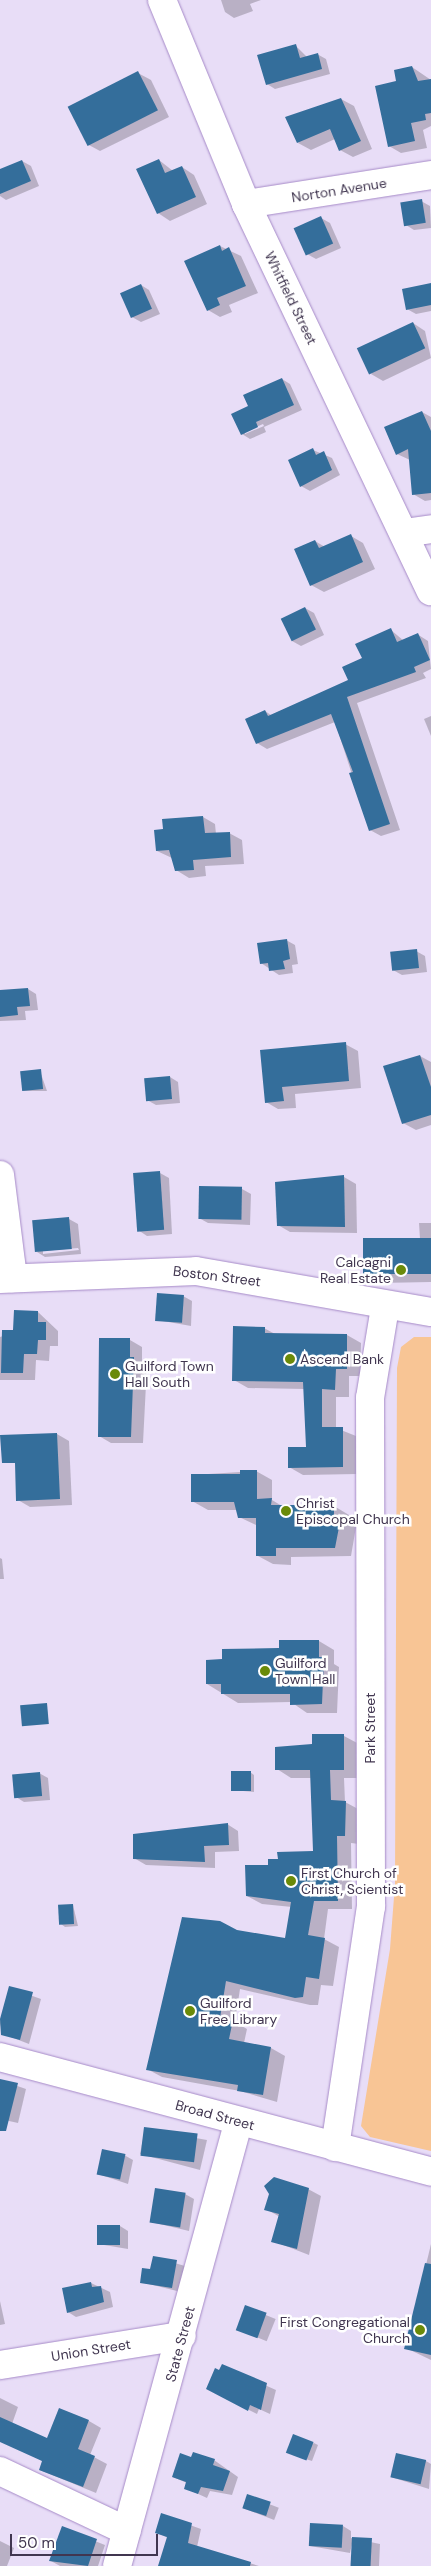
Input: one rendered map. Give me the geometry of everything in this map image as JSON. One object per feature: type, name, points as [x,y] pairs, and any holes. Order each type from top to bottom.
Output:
[{"type":"street","name":"Whitfield Street","points":[[162,0],[246,204],[431,591]]},
{"type":"street","name":"Norton Avenue","points":[[246,204],[431,175]]},
{"type":"street","points":[[404,533],[431,529]]},
{"type":"street","points":[[0,1175],[7,1279]]},
{"type":"street","name":"Boston Street","points":[[7,1279],[196,1271],[386,1307],[431,1312]]},
{"type":"street","name":"Park Street","points":[[335,2147],[371,1907],[370,1398],[386,1307]]},
{"type":"street","name":"Broad Street","points":[[0,2058],[431,2172]]},
{"type":"street","name":"State Street","points":[[117,2566],[182,2336],[239,2121]]},
{"type":"street","name":"Union Street","points":[[0,2365],[182,2336]]},
{"type":"street","points":[[0,2471],[127,2530]]},
{"type":"shaded area","points":[[414,1337],[431,1337],[431,2151],[370,2137],[361,2126],[390,1949],[395,1884],[397,1368],[401,1347]]},
{"type":"building","points":[[296,44],[300,58],[318,53],[322,69],[266,85],[257,55]]},
{"type":"building","points":[[412,66],[418,81],[431,79],[431,113],[425,114],[426,120],[411,123],[415,141],[388,147],[375,86],[396,81],[394,70]]},
{"type":"building","points":[[138,71],[158,110],[88,146],[68,107]]},
{"type":"building","points":[[341,98],[361,141],[339,151],[330,129],[297,143],[285,117]]},
{"type":"building","points":[[159,159],[165,173],[182,166],[196,197],[157,214],[136,169]]},
{"type":"building","points":[[22,160],[31,181],[0,194],[0,169]]},
{"type":"building","points":[[422,199],[426,223],[404,226],[400,202]]},
{"type":"building","points":[[321,216],[333,243],[306,256],[294,228]]},
{"type":"building","points":[[220,245],[222,251],[229,247],[246,286],[217,298],[220,305],[207,311],[184,261]]},
{"type":"building","points":[[431,283],[431,305],[406,310],[402,289]]},
{"type":"building","points":[[141,284],[152,309],[131,318],[120,293]]},
{"type":"building","points":[[413,322],[425,348],[369,374],[357,348]]},
{"type":"building","points":[[282,378],[294,405],[256,422],[258,427],[241,435],[231,414],[248,406],[243,395]]},
{"type":"building","points":[[422,411],[431,431],[431,493],[412,495],[408,449],[396,455],[384,427]]},
{"type":"building","points":[[313,448],[316,455],[324,451],[332,470],[300,487],[288,460]]},
{"type":"building","points":[[351,534],[363,562],[310,586],[294,549],[315,540],[319,548]]},
{"type":"building","points":[[305,607],[316,629],[292,641],[281,619]]},
{"type":"building","points":[[391,628],[397,642],[418,633],[430,660],[414,667],[416,672],[347,697],[390,824],[369,831],[349,773],[353,772],[331,714],[256,744],[245,719],[265,710],[268,716],[348,680],[342,667],[362,658],[355,644]]},
{"type":"building","points":[[203,816],[205,833],[230,832],[231,857],[193,860],[194,870],[175,871],[169,850],[156,851],[154,830],[163,829],[162,819]]},
{"type":"building","points":[[287,939],[290,959],[283,961],[285,969],[269,971],[268,963],[260,964],[257,943]]},
{"type":"building","points":[[417,949],[419,968],[392,971],[390,952]]},
{"type":"building","points":[[28,988],[30,1006],[17,1007],[18,1015],[0,1017],[0,990]]},
{"type":"building","points":[[346,1042],[349,1081],[282,1087],[284,1101],[265,1103],[260,1050]]},
{"type":"building","points":[[420,1055],[431,1087],[431,1115],[402,1124],[383,1066]]},
{"type":"building","points":[[41,1069],[43,1089],[22,1091],[20,1071]]},
{"type":"building","points":[[170,1076],[172,1099],[146,1101],[144,1078]]},
{"type":"building","points":[[160,1171],[164,1230],[137,1232],[133,1173]]},
{"type":"building","points":[[344,1175],[345,1227],[277,1226],[275,1182]]},
{"type":"building","points":[[199,1186],[242,1187],[241,1220],[198,1219]]},
{"type":"building","points":[[69,1217],[72,1249],[35,1252],[32,1220]]},
{"type":"building","points":[[363,1238],[431,1238],[431,1274],[363,1274]]},
{"type":"building","points":[[157,1293],[184,1295],[182,1323],[155,1321]]},
{"type":"building","points":[[14,1310],[38,1311],[38,1322],[46,1322],[46,1340],[38,1340],[37,1354],[24,1354],[23,1373],[1,1373],[2,1330],[13,1330]]},
{"type":"building","name":"Ascend Bank","points":[[233,1326],[265,1327],[265,1333],[347,1334],[347,1369],[336,1369],[335,1390],[322,1389],[322,1427],[343,1427],[343,1467],[288,1468],[288,1447],[306,1447],[303,1382],[232,1381]]},
{"type":"building","name":"Guilford Town Hall South","points":[[99,1338],[130,1338],[130,1357],[134,1357],[131,1437],[98,1437]]},
{"type":"building","points":[[57,1433],[60,1499],[16,1501],[15,1463],[2,1463],[0,1435]]},
{"type":"building","name":"Christ Episcopal Church","points":[[240,1470],[257,1470],[257,1499],[272,1498],[271,1505],[334,1505],[334,1517],[341,1517],[335,1548],[276,1548],[276,1556],[256,1556],[256,1518],[238,1518],[234,1502],[191,1502],[191,1474],[240,1474]]},
{"type":"building","name":"Guilford Town Hall","points":[[279,1640],[319,1640],[319,1657],[324,1657],[322,1704],[290,1705],[290,1694],[221,1694],[221,1684],[206,1684],[206,1660],[222,1659],[222,1649],[279,1648]]},
{"type":"building","points":[[47,1703],[49,1724],[22,1726],[20,1705]]},
{"type":"building","points":[[312,1734],[344,1734],[344,1770],[330,1770],[331,1800],[346,1801],[345,1836],[337,1836],[338,1901],[314,1901],[308,1935],[325,1938],[319,1979],[306,1977],[303,1997],[295,1998],[226,1981],[220,2018],[233,2020],[229,2039],[271,2047],[263,2095],[237,2091],[238,2085],[146,2070],[182,1917],[220,1921],[237,1930],[285,1938],[291,1902],[246,1896],[245,1865],[268,1865],[268,1859],[278,1859],[277,1852],[313,1851],[310,1770],[275,1770],[275,1747],[312,1744]]},
{"type":"building","points":[[231,1771],[251,1771],[251,1791],[231,1791]]},
{"type":"building","points":[[40,1772],[42,1796],[14,1798],[12,1774]]},
{"type":"building","points":[[228,1823],[229,1845],[204,1846],[205,1862],[133,1859],[133,1834]]},
{"type":"building","points":[[73,1904],[74,1924],[59,1925],[58,1905]]},
{"type":"building","points":[[9,1986],[33,1992],[20,2040],[1,2035],[0,2019]]},
{"type":"building","points":[[0,2079],[18,2083],[6,2131],[0,2131]]},
{"type":"building","points":[[144,2127],[198,2134],[194,2162],[140,2156]]},
{"type":"building","points":[[102,2149],[125,2154],[120,2179],[97,2174]]},
{"type":"building","points":[[274,2177],[309,2188],[297,2249],[271,2242],[279,2214],[264,2210],[269,2194],[264,2186]]},
{"type":"building","points":[[155,2188],[186,2193],[180,2227],[150,2223]]},
{"type":"building","points":[[97,2225],[120,2225],[120,2245],[97,2245]]},
{"type":"building","points":[[153,2256],[177,2260],[172,2288],[140,2283],[142,2268],[150,2269]]},
{"type":"building","name":"First Congregational Church","points":[[425,2263],[431,2264],[431,2355],[404,2349]]},
{"type":"building","points":[[91,2282],[92,2287],[101,2286],[104,2302],[67,2313],[62,2288]]},
{"type":"building","points":[[245,2305],[267,2313],[257,2338],[236,2330]]},
{"type":"building","points":[[222,2364],[267,2383],[261,2410],[250,2405],[248,2411],[206,2389],[215,2368],[219,2370]]},
{"type":"building","points":[[59,2408],[89,2420],[78,2449],[95,2456],[83,2487],[39,2470],[42,2461],[0,2442],[0,2417],[47,2438]]},
{"type":"building","points":[[293,2434],[314,2442],[306,2461],[286,2453]]},
{"type":"building","points":[[193,2452],[215,2459],[213,2465],[230,2471],[223,2491],[201,2487],[198,2494],[184,2489],[186,2482],[172,2477],[180,2453],[191,2457]]},
{"type":"building","points":[[396,2453],[426,2460],[421,2484],[390,2477]]},
{"type":"building","points":[[247,2494],[271,2502],[266,2516],[242,2508]]},
{"type":"building","points":[[161,2513],[192,2523],[188,2543],[251,2562],[250,2566],[158,2566],[167,2537],[155,2533]]},
{"type":"building","points":[[310,2523],[343,2525],[342,2548],[309,2546]]},
{"type":"building","points":[[62,2526],[97,2539],[88,2566],[49,2561]]},
{"type":"building","points":[[352,2537],[372,2538],[371,2566],[350,2566]]},
{"type":"place","name":"Calcagni Real Estate","points":[[401,1270]]},
{"type":"place","name":"Ascend Bank","points":[[290,1359]]},
{"type":"place","name":"Guilford Town Hall South","points":[[115,1374]]},
{"type":"place","name":"Christ Episcopal Church","points":[[286,1511]]},
{"type":"place","name":"Guilford Town Hall","points":[[265,1671]]},
{"type":"place","name":"First Church of Christ, Scientist","points":[[291,1881]]},
{"type":"place","name":"Guilford Free Library","points":[[190,2011]]},
{"type":"place","name":"First Congregational Church","points":[[420,2330]]}]
